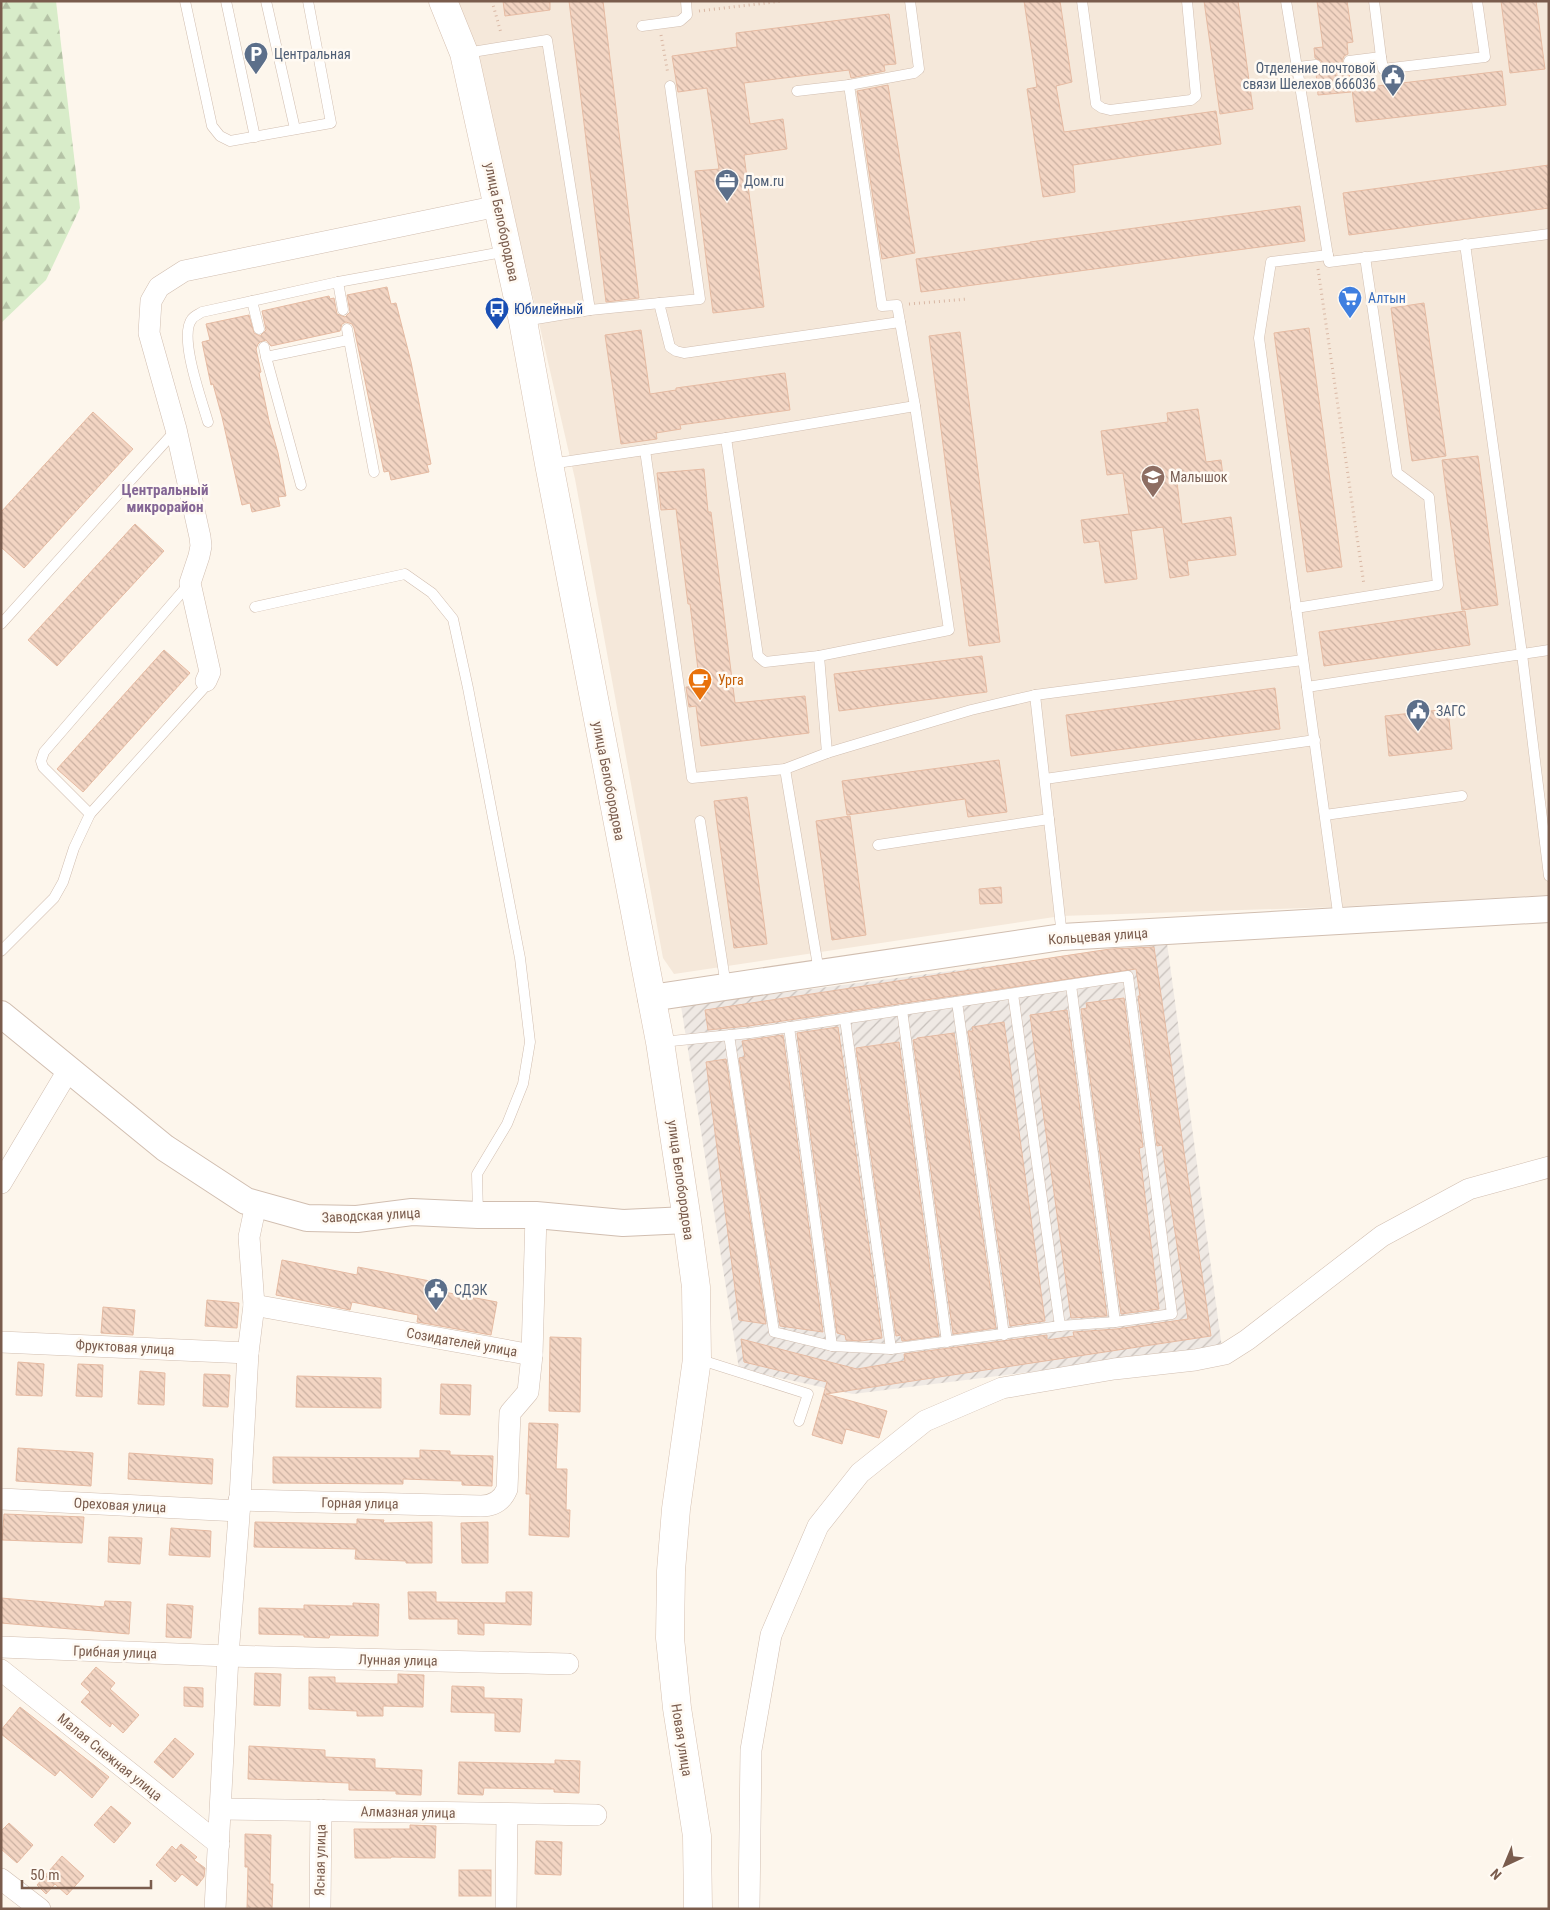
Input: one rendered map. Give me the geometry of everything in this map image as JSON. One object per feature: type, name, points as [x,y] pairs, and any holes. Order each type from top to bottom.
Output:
[{"type":"main road","name":"улица Белобородова","points":[[443,1],[464,53],[524,322],[549,464],[660,1042],[687,1220],[696,1287],[697,1359],[676,1509],[671,1571]]},
{"type":"main road","name":"Новая улица","points":[[671,1571],[670,1638],[677,1708],[697,1836],[698,1909]]},
{"type":"street","points":[[206,681],[210,672],[190,583],[201,546],[176,429],[149,333],[152,302],[159,287],[184,271],[498,206]]},
{"type":"street","name":"Кольцевая улица","points":[[651,998],[1062,937],[1549,909]]},
{"type":"street","name":"Заводская улица","points":[[1,1014],[166,1148],[246,1201],[307,1218],[357,1218],[412,1212],[536,1215],[624,1223],[687,1220]]},
{"type":"street","points":[[1,1183],[69,1069]]},
{"type":"street","points":[[749,1909],[751,1750],[771,1635],[818,1526],[860,1473],[925,1421],[1002,1388],[1114,1369],[1195,1360],[1225,1354],[1247,1340],[1382,1236],[1469,1189],[1549,1167]]},
{"type":"street","points":[[215,1909],[228,1656],[248,1352],[254,1305],[249,1237],[256,1204]]},
{"type":"street","name":"Созидателей улица","points":[[254,1305],[532,1355],[536,1215]]},
{"type":"street","name":"Фруктовая улица","points":[[1,1342],[248,1352]]},
{"type":"street","name":"Горная улица","points":[[239,1505],[481,1506],[494,1504],[500,1500],[507,1490],[510,1412],[528,1392],[532,1355]]},
{"type":"street","name":"Ореховая улица","points":[[1,1499],[239,1505]]},
{"type":"street","name":"Грибная улица","points":[[1,1647],[228,1656]]},
{"type":"street","name":"Лунная улица","points":[[228,1656],[568,1664]]},
{"type":"street","name":"Малая Снежная улица","points":[[1,1670],[219,1844]]},
{"type":"street","name":"Алмазная улица","points":[[221,1809],[596,1815]]},
{"type":"street","name":"Ясная улица","points":[[320,1909],[321,1810]]},
{"type":"street","points":[[506,1909],[507,1814]]},
{"type":"street","points":[[1,1879],[40,1909]]},
{"type":"lane","points":[[185,1],[212,126],[220,136],[230,141],[331,123],[308,1]]},
{"type":"lane","points":[[226,1],[255,137]]},
{"type":"lane","points":[[266,1],[295,130]]},
{"type":"lane","points":[[642,26],[680,21],[687,15],[686,1]]},
{"type":"lane","points":[[797,91],[849,85],[914,73],[919,68],[910,1]]},
{"type":"lane","points":[[1082,1],[1096,104],[1110,110],[1191,100],[1196,96],[1187,1]]},
{"type":"lane","points":[[1286,1],[1329,262],[1549,234]]},
{"type":"lane","points":[[1374,1],[1383,69],[1485,57],[1477,1]]},
{"type":"lane","points":[[464,53],[546,40],[590,310]]},
{"type":"lane","points":[[1348,61],[1381,57]]},
{"type":"lane","points":[[1298,67],[1316,65]]},
{"type":"lane","points":[[726,438],[758,656],[765,662],[819,656],[949,630],[915,406],[897,305],[882,306],[849,85]]},
{"type":"lane","points":[[524,322],[590,310],[700,299],[670,86]]},
{"type":"lane","points":[[1464,244],[1522,654],[1549,876]]},
{"type":"lane","points":[[208,422],[189,356],[188,330],[191,320],[202,312],[338,282],[509,250]]},
{"type":"lane","points":[[1328,255],[1271,262],[1259,338],[1340,921]]},
{"type":"lane","points":[[1296,608],[1438,585],[1428,497],[1397,473],[1365,257]]},
{"type":"lane","points":[[338,282],[343,310]]},
{"type":"lane","points":[[252,301],[259,329]]},
{"type":"lane","points":[[659,303],[670,347],[684,353],[900,322]]},
{"type":"lane","points":[[301,485],[265,352],[348,335],[374,472]]},
{"type":"lane","points":[[549,464],[726,438],[915,406]]},
{"type":"lane","points":[[1,624],[176,429]]},
{"type":"lane","points":[[645,450],[692,778],[785,769],[827,753],[971,710],[1035,695],[1303,660]]},
{"type":"lane","points":[[255,607],[405,574],[432,593],[453,619],[520,958],[530,1042],[523,1084],[510,1116],[476,1174],[478,1215]]},
{"type":"lane","points":[[90,814],[43,767],[41,761],[44,752],[190,583]]},
{"type":"lane","points":[[1307,687],[1549,650]]},
{"type":"lane","points":[[819,656],[827,753]]},
{"type":"lane","points":[[1,951],[54,898],[63,882],[74,848],[90,814],[203,689],[206,681]]},
{"type":"lane","points":[[1035,695],[1062,937]]},
{"type":"lane","points":[[1045,779],[1315,740]]},
{"type":"lane","points":[[785,769],[819,973]]},
{"type":"lane","points":[[1325,815],[1462,796]]},
{"type":"lane","points":[[878,845],[1049,819]]},
{"type":"lane","points":[[700,821],[726,987]]},
{"type":"lane","points":[[660,1042],[789,1027],[1128,976],[1172,1314],[1114,1322],[1060,1326],[891,1349],[832,1346],[774,1332],[729,1035]]},
{"type":"lane","points":[[1070,985],[1114,1322]]},
{"type":"lane","points":[[1013,994],[1060,1326]]},
{"type":"lane","points":[[957,1002],[1004,1335]]},
{"type":"lane","points":[[902,1010],[947,1342]]},
{"type":"lane","points":[[845,1019],[891,1349]]},
{"type":"lane","points":[[789,1027],[832,1346]]},
{"type":"lane","points":[[697,1359],[808,1394],[799,1421]]},
{"type":"path","points":[[492,1],[501,33],[535,41]]},
{"type":"path","points":[[687,12],[783,1]]},
{"type":"path","points":[[659,23],[670,86]]},
{"type":"path","points":[[1316,256],[1366,597]]},
{"type":"path","points":[[897,305],[968,299]]},
{"type":"shaded area","points":[[455,1],[1549,1],[1549,895],[1335,907],[1061,916],[674,974],[663,958],[575,479],[494,128]]},
{"type":"shaded area","points":[[1167,943],[1222,1348],[853,1394],[739,1369],[681,1006]]},
{"type":"green space","points":[[1,1],[56,1],[80,208],[46,280],[1,323]]},
{"type":"building","points":[[503,1],[550,1],[550,10],[505,16]]},
{"type":"building","points":[[569,1],[603,1],[639,298],[606,302]]},
{"type":"building","points":[[1024,1],[1060,1],[1072,82],[1056,86],[1064,132],[1216,111],[1221,144],[1073,165],[1075,192],[1043,197],[1027,89],[1037,87]]},
{"type":"building","points":[[1204,1],[1238,1],[1253,109],[1220,114]]},
{"type":"building","points":[[1317,1],[1347,1],[1353,42],[1347,43],[1348,54],[1344,56],[1342,61],[1344,66],[1349,68],[1351,92],[1318,95],[1316,72],[1323,65],[1321,61],[1315,58],[1314,48],[1323,47]]},
{"type":"building","points":[[1501,1],[1536,1],[1545,69],[1510,73]]},
{"type":"building","points":[[889,14],[896,64],[884,65],[885,71],[851,78],[849,70],[744,83],[750,124],[783,119],[787,149],[744,155],[764,307],[713,313],[695,171],[719,169],[707,88],[678,92],[672,56],[737,47],[736,33]]},
{"type":"building","points":[[1502,71],[1506,105],[1356,122],[1352,89]]},
{"type":"building","points":[[888,85],[915,253],[882,259],[857,91]]},
{"type":"building","points":[[1549,165],[1549,208],[1349,235],[1343,193]]},
{"type":"building","points":[[1300,206],[1305,241],[921,292],[916,259]]},
{"type":"building","points":[[387,287],[391,304],[396,303],[411,362],[431,464],[427,465],[429,472],[391,480],[389,471],[384,472],[352,324],[346,322],[342,324],[340,331],[271,346],[266,340],[260,342],[256,349],[261,372],[259,373],[286,496],[278,497],[280,506],[252,512],[250,503],[242,505],[222,417],[213,384],[211,385],[202,342],[210,340],[206,324],[249,315],[254,333],[260,336],[266,330],[262,311],[329,296],[330,299],[334,298],[337,314],[345,317],[350,312],[347,295]]},
{"type":"building","points":[[1424,303],[1446,456],[1412,461],[1391,308]]},
{"type":"building","points":[[1309,328],[1342,567],[1307,572],[1274,333]]},
{"type":"building","points":[[641,330],[650,394],[676,390],[676,388],[785,373],[790,410],[680,425],[681,429],[656,433],[657,439],[621,444],[605,335]]},
{"type":"building","points":[[960,332],[1000,642],[969,646],[929,336]]},
{"type":"building","name":"Малышок","points":[[1198,409],[1206,462],[1221,460],[1223,476],[1177,482],[1182,524],[1231,517],[1236,555],[1187,561],[1189,575],[1170,578],[1163,527],[1131,531],[1137,579],[1105,583],[1099,541],[1084,543],[1081,520],[1129,514],[1123,473],[1107,475],[1101,431],[1168,422],[1167,413]]},
{"type":"building","points":[[93,412],[133,449],[24,568],[1,547],[1,512]]},
{"type":"building","points":[[1478,456],[1498,605],[1462,610],[1442,460]]},
{"type":"building","points":[[704,469],[708,512],[711,512],[735,703],[805,696],[809,733],[701,746],[696,706],[689,707],[686,687],[700,686],[676,509],[661,510],[657,473]]},
{"type":"building","points":[[135,524],[164,551],[57,666],[28,640]]},
{"type":"building","points":[[1465,611],[1470,645],[1324,666],[1319,632]]},
{"type":"building","points":[[164,650],[190,673],[83,792],[57,769]]},
{"type":"building","points":[[982,656],[987,692],[839,711],[834,674]]},
{"type":"building","points":[[1275,688],[1280,729],[1071,756],[1066,715]]},
{"type":"building","name":"ЗАГС","points":[[1448,709],[1452,749],[1389,756],[1385,716]]},
{"type":"building","points":[[999,760],[1007,812],[968,817],[965,799],[847,815],[842,781]]},
{"type":"building","points":[[747,797],[767,944],[734,948],[714,801]]},
{"type":"building","points":[[850,816],[866,935],[832,940],[816,821]]},
{"type":"building","points":[[1001,887],[1002,903],[980,904],[979,889]]},
{"type":"building","points":[[1154,947],[1211,1336],[826,1394],[887,1411],[879,1438],[846,1429],[842,1444],[812,1435],[827,1382],[744,1362],[741,1339],[857,1369],[905,1361],[904,1354],[1047,1335],[1047,1340],[1074,1336],[1073,1332],[1116,1329],[1188,1319],[1162,1145],[1157,1146],[1136,969],[749,1026],[708,1030],[705,1010],[1110,949]]},
{"type":"building","points":[[1124,998],[1143,1147],[1139,1148],[1159,1309],[1121,1314],[1081,1009],[1087,1008],[1086,1003]]},
{"type":"building","points":[[1067,1010],[1107,1316],[1071,1318],[1030,1015]]},
{"type":"building","points":[[1004,1022],[1045,1321],[1010,1326],[968,1031],[973,1031],[972,1027]]},
{"type":"building","points":[[838,1027],[882,1338],[861,1341],[846,1340],[845,1335],[837,1333],[797,1033]]},
{"type":"building","points":[[954,1033],[996,1328],[953,1334],[913,1040]]},
{"type":"building","points":[[783,1035],[823,1332],[780,1326],[739,1058],[745,1057],[742,1041]]},
{"type":"building","points":[[899,1042],[939,1336],[902,1341],[901,1335],[896,1336],[856,1048]]},
{"type":"building","points":[[726,1059],[766,1324],[739,1320],[706,1062]]},
{"type":"building","points":[[282,1260],[357,1275],[358,1267],[430,1281],[428,1289],[497,1302],[491,1335],[417,1322],[418,1315],[352,1302],[350,1310],[276,1295]]},
{"type":"building","points":[[207,1300],[239,1303],[237,1328],[205,1326]]},
{"type":"building","points":[[103,1307],[135,1310],[133,1335],[101,1333]]},
{"type":"building","points":[[550,1337],[581,1338],[580,1412],[549,1411]]},
{"type":"building","points":[[18,1362],[44,1364],[42,1396],[16,1395]]},
{"type":"building","points":[[78,1364],[103,1365],[102,1397],[76,1396]]},
{"type":"building","points":[[140,1371],[165,1373],[164,1405],[138,1404]]},
{"type":"building","points":[[204,1374],[230,1375],[228,1407],[203,1406]]},
{"type":"building","points":[[297,1376],[381,1378],[381,1408],[296,1407]]},
{"type":"building","points":[[441,1384],[471,1385],[470,1415],[440,1414]]},
{"type":"building","points":[[529,1423],[558,1424],[556,1469],[567,1469],[566,1510],[570,1510],[569,1537],[529,1535],[530,1494],[526,1494]]},
{"type":"building","points":[[18,1448],[93,1453],[91,1486],[16,1481]]},
{"type":"building","points":[[420,1450],[450,1451],[450,1455],[493,1456],[492,1486],[462,1485],[462,1481],[403,1479],[403,1484],[273,1483],[273,1457],[420,1458]]},
{"type":"building","points":[[129,1453],[213,1459],[212,1484],[128,1479]]},
{"type":"building","points":[[4,1514],[84,1517],[82,1543],[2,1540]]},
{"type":"building","points":[[357,1519],[384,1520],[383,1523],[432,1522],[432,1563],[355,1559],[356,1549],[254,1547],[255,1522],[357,1524]]},
{"type":"building","points":[[488,1522],[488,1563],[462,1563],[461,1523]]},
{"type":"building","points":[[171,1528],[211,1531],[210,1557],[169,1555]]},
{"type":"building","points":[[109,1537],[142,1538],[140,1564],[108,1562]]},
{"type":"building","points":[[408,1592],[436,1592],[436,1602],[506,1603],[506,1592],[532,1592],[531,1625],[484,1623],[484,1635],[458,1634],[458,1619],[409,1619]]},
{"type":"building","points":[[1,1598],[104,1607],[105,1601],[131,1602],[129,1634],[1,1623]]},
{"type":"building","points":[[353,1603],[379,1604],[378,1636],[330,1635],[329,1638],[304,1637],[304,1635],[259,1634],[259,1608],[304,1609],[304,1605],[353,1606]]},
{"type":"building","points":[[167,1604],[193,1606],[191,1638],[166,1637]]},
{"type":"building","points":[[96,1667],[115,1683],[110,1689],[139,1715],[123,1733],[112,1723],[110,1727],[81,1702],[90,1692],[81,1684]]},
{"type":"building","points":[[255,1673],[281,1674],[280,1706],[254,1705]]},
{"type":"building","points":[[398,1674],[424,1675],[423,1707],[383,1706],[383,1716],[357,1716],[357,1711],[309,1709],[309,1677],[335,1677],[335,1683],[398,1684]]},
{"type":"building","points":[[452,1686],[484,1687],[484,1698],[522,1699],[520,1732],[495,1731],[495,1713],[451,1712]]},
{"type":"building","points":[[184,1687],[203,1688],[203,1707],[184,1706]]},
{"type":"building","points":[[20,1707],[109,1777],[92,1798],[60,1770],[55,1776],[1,1734],[1,1730]]},
{"type":"building","points":[[175,1738],[194,1754],[173,1778],[154,1762]]},
{"type":"building","points":[[249,1746],[325,1750],[325,1757],[375,1759],[375,1768],[422,1770],[421,1795],[396,1794],[396,1791],[349,1790],[349,1783],[248,1779]]},
{"type":"building","points":[[555,1760],[580,1761],[579,1793],[554,1792],[554,1789],[484,1788],[483,1795],[458,1794],[459,1762],[555,1764]]},
{"type":"building","points":[[111,1806],[131,1823],[114,1843],[94,1825]]},
{"type":"building","points":[[9,1823],[33,1845],[17,1863],[1,1849],[1,1831]]},
{"type":"building","points":[[410,1825],[436,1826],[435,1858],[355,1858],[354,1829],[410,1829]]},
{"type":"building","points":[[245,1834],[271,1835],[270,1884],[273,1884],[272,1909],[247,1909],[248,1867],[245,1867]]},
{"type":"building","points":[[536,1841],[562,1842],[561,1875],[535,1874]]},
{"type":"building","points":[[181,1844],[197,1857],[194,1860],[205,1868],[204,1877],[197,1886],[182,1874],[175,1882],[156,1865],[172,1846],[176,1850]]},
{"type":"building","points":[[62,1856],[84,1876],[67,1895],[55,1884],[46,1894],[37,1885]]},
{"type":"building","points":[[459,1870],[491,1870],[491,1896],[459,1896]]},
{"type":"place","name":"Центральная","points":[[256,75]]},
{"type":"place","name":"Отделение почтовой связи Шелехов 666036","points":[[1393,97]]},
{"type":"place","name":"Дом.ru","points":[[727,202]]},
{"type":"place","name":"Алтын","points":[[1350,319]]},
{"type":"place","name":"Юбилейный","points":[[497,330]]},
{"type":"place","name":"Малышок","points":[[1153,498]]},
{"type":"place","name":"Урга","points":[[700,701]]},
{"type":"place","name":"ЗАГС","points":[[1418,732]]},
{"type":"place","name":"СДЭК","points":[[436,1311]]},
{"type":"district","name":"Центральный микрорайон","points":[[165,498]]}]
